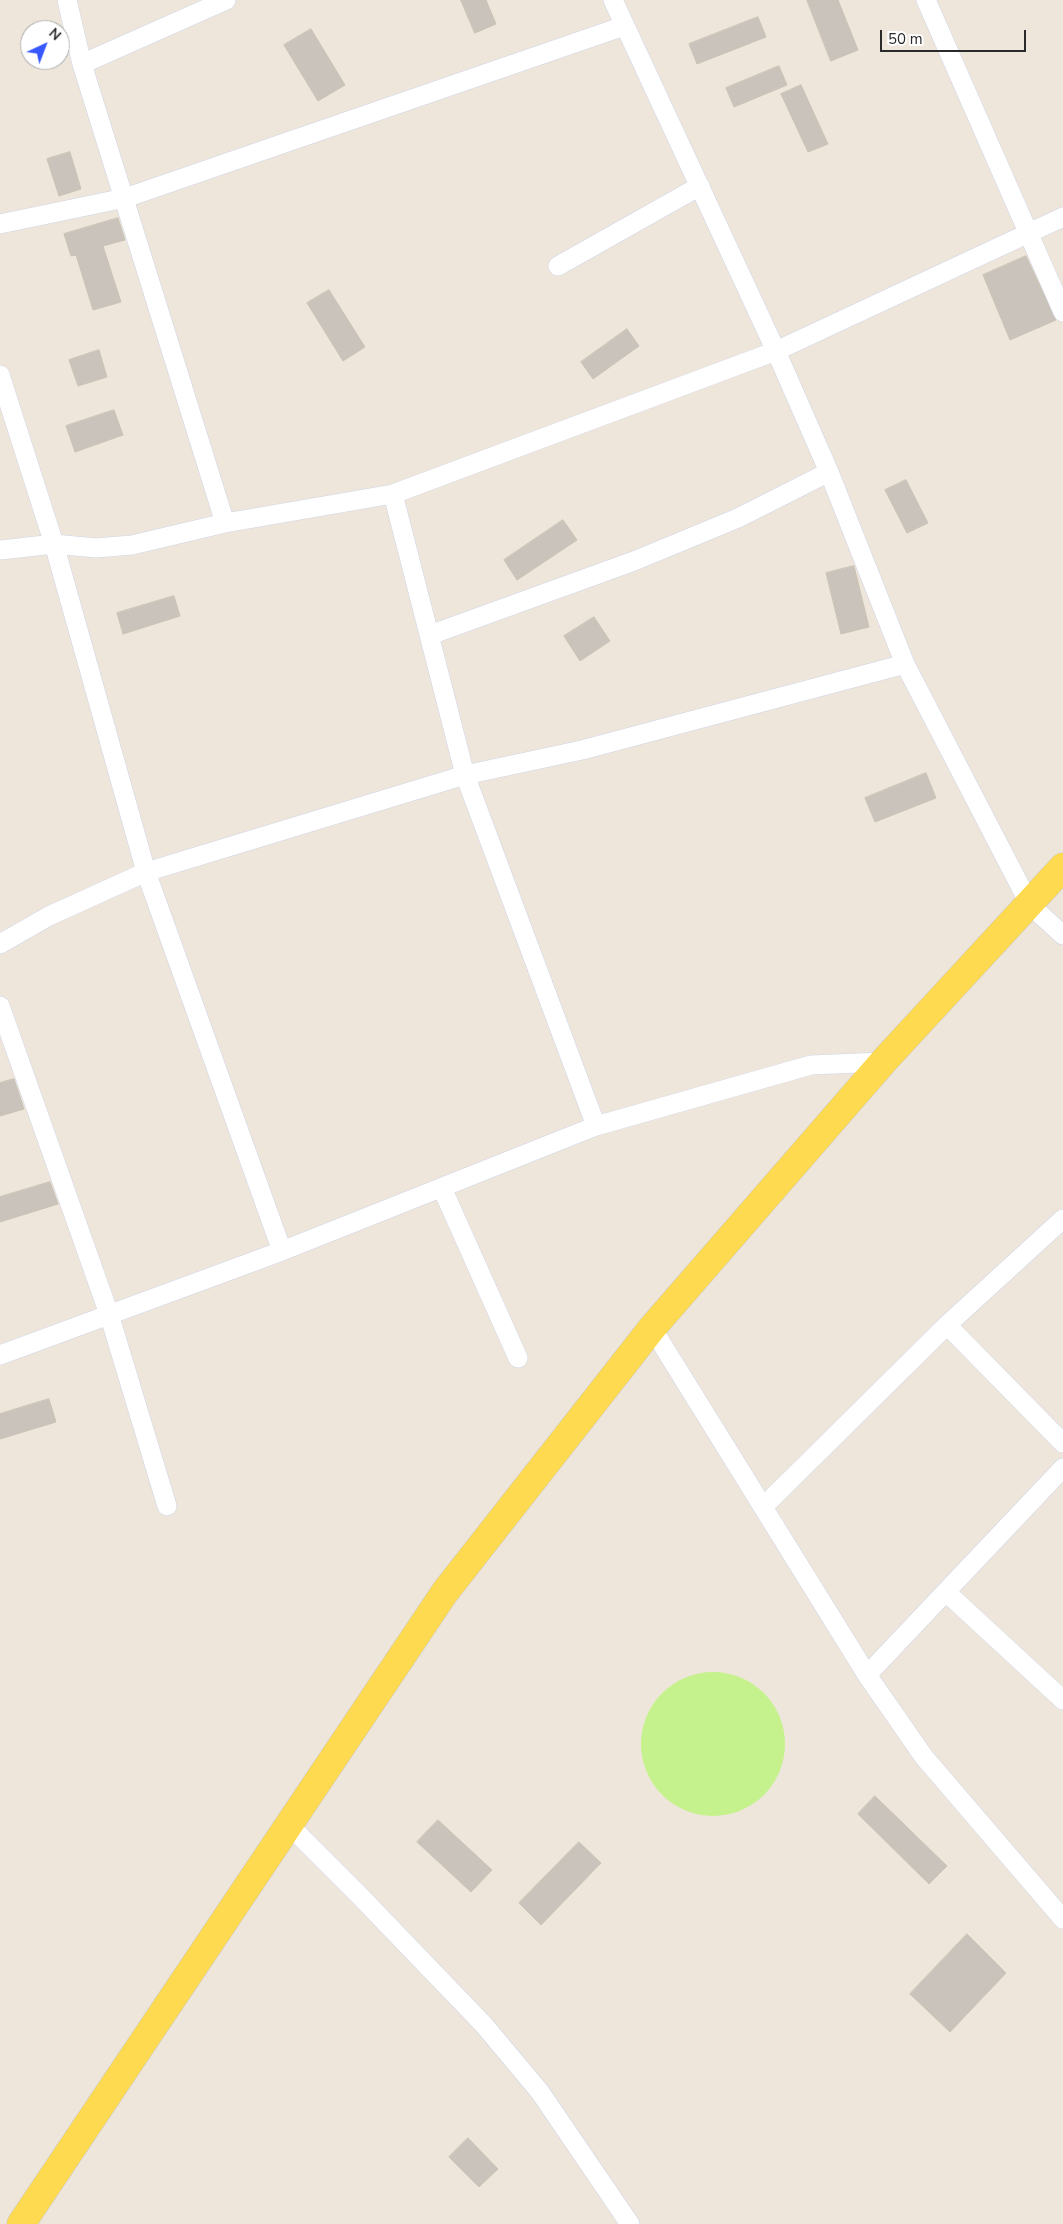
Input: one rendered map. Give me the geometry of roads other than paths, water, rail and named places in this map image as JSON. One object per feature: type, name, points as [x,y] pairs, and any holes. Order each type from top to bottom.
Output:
[{"type":"main road","points":[[21,2224],[288,1824],[446,1592],[652,1328],[884,1062],[1063,867]]},
{"type":"street","points":[[67,0],[82,64],[225,523]]},
{"type":"street","points":[[82,64],[226,0]]},
{"type":"street","points":[[613,0],[776,351],[829,472],[905,664],[1030,905],[1063,935]]},
{"type":"street","points":[[926,0],[1030,232],[1063,312]]},
{"type":"street","points":[[0,224],[125,198],[624,26]]},
{"type":"street","points":[[558,266],[700,186]]},
{"type":"street","points":[[0,550],[54,544],[96,548],[132,545],[225,523],[393,494],[776,351],[1063,217]]},
{"type":"street","points":[[0,375],[54,544],[146,872],[282,1251]]},
{"type":"street","points":[[430,635],[634,561],[738,518],[829,472]]},
{"type":"street","points":[[393,494],[465,775],[596,1126]]},
{"type":"street","points":[[0,944],[50,916],[146,872],[465,775],[582,750],[905,664]]},
{"type":"street","points":[[0,1006],[109,1314],[167,1506]]},
{"type":"street","points":[[0,1355],[282,1251],[596,1126],[811,1065],[884,1062]]},
{"type":"street","points":[[442,1188],[518,1358]]},
{"type":"street","points":[[764,1506],[947,1325],[1063,1220]]},
{"type":"street","points":[[947,1325],[1063,1443]]},
{"type":"street","points":[[652,1328],[867,1675],[924,1757],[1063,1919]]},
{"type":"street","points":[[867,1675],[1063,1468]]},
{"type":"street","points":[[946,1592],[1063,1700]]},
{"type":"street","points":[[288,1824],[360,1895],[484,2025],[540,2092],[630,2224]]}]
